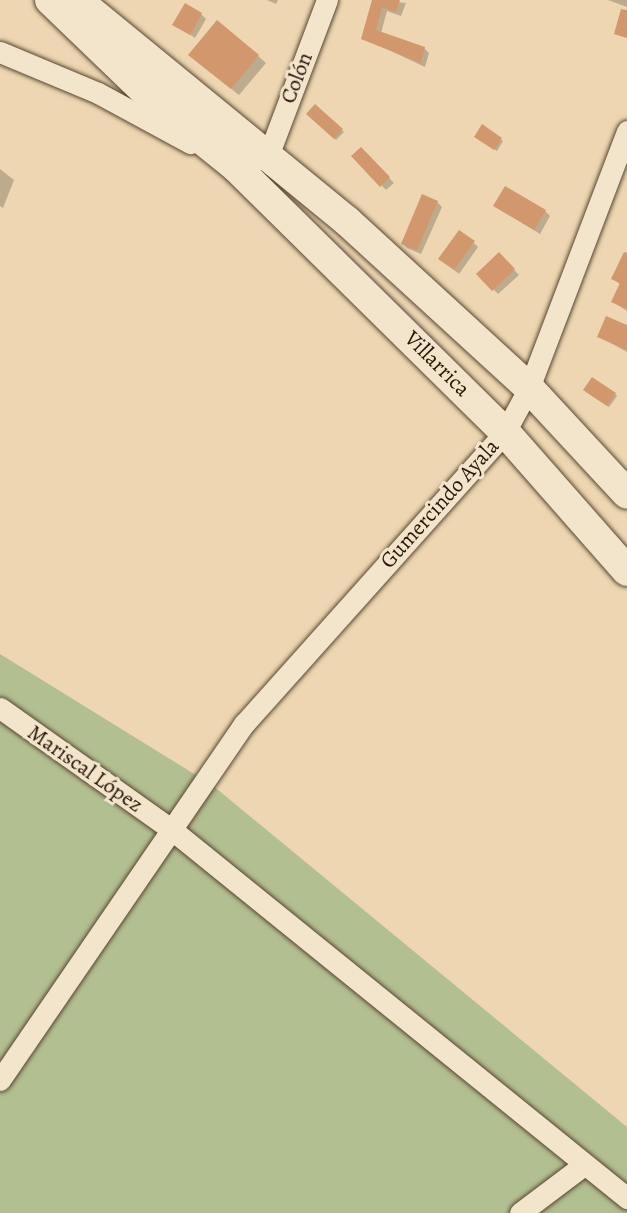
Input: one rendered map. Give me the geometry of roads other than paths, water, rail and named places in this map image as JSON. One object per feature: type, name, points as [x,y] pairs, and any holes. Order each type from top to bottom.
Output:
[{"type":"street","name":"Villarrica","points":[[50,0],[158,104],[236,167],[505,432],[627,571]]},
{"type":"street","name":"Villarrica","points":[[77,0],[347,221],[529,388],[627,494]]},
{"type":"street","name":"Colón","points":[[268,156],[327,0]]},
{"type":"street","name":"Villarrica","points":[[0,52],[98,93],[236,167]]},
{"type":"street","name":"Gumercindo Ayala","points":[[0,1080],[244,724],[505,432],[529,388],[627,131]]},
{"type":"street","points":[[236,167],[268,156]]},
{"type":"street","name":"Mariscal López","points":[[0,708],[171,829],[627,1198]]},
{"type":"street","points":[[520,1213],[585,1164]]}]
